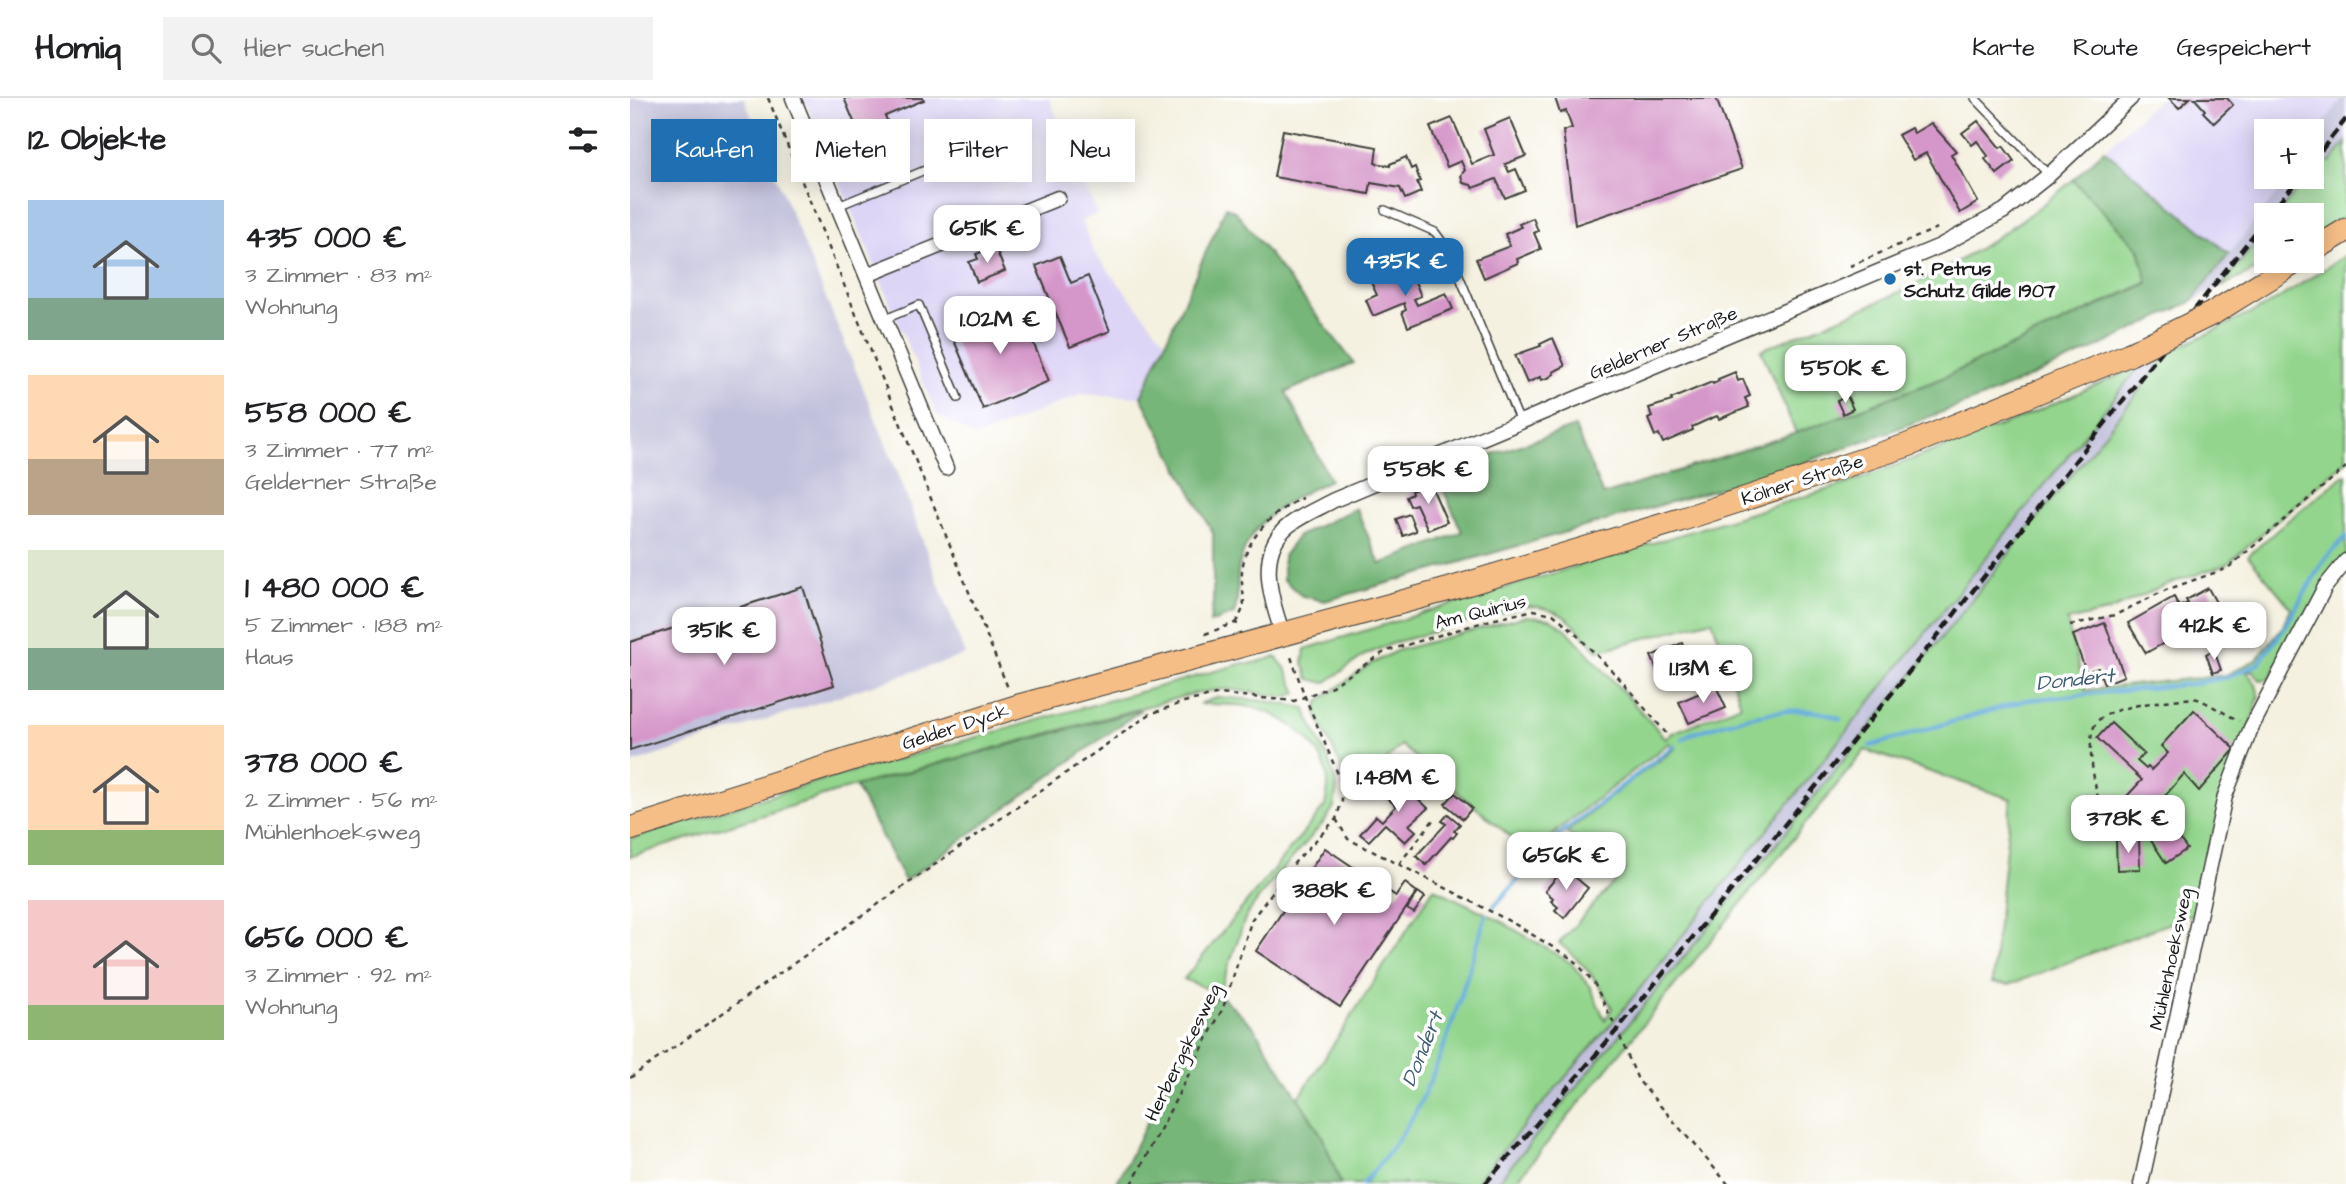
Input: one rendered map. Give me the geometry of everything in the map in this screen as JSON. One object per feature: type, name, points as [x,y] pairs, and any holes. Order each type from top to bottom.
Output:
[{"type":"main road","points":[[2324,244],[2346,230]]},
{"type":"main road","name":"Kölner Straße","points":[[1283,635],[1450,589],[1680,520],[1895,449],[2130,354],[2213,313],[2278,273]]},
{"type":"main road","name":"Gelder Dyck","points":[[630,829],[1022,705],[1283,635]]},
{"type":"street","points":[[793,98],[946,468]]},
{"type":"street","name":"Gelderner Straße","points":[[1283,635],[1268,585],[1268,566],[1272,548],[1293,522],[1334,500],[1940,246],[2004,211],[2049,175],[2131,98]]},
{"type":"street","points":[[867,275],[1058,198]]},
{"type":"street","name":"Mühlenhoeksweg","points":[[2140,1184],[2225,796],[2251,728],[2325,587],[2346,561]]},
{"type":"lane","points":[[1975,98],[2049,175]]},
{"type":"lane","points":[[838,206],[924,170]]},
{"type":"lane","points":[[1385,210],[1435,232],[1449,251],[1521,422]]},
{"type":"lane","points":[[885,319],[919,306],[958,398]]},
{"type":"path","points":[[768,98],[1009,691],[1022,705]]},
{"type":"path","points":[[1848,267],[1942,226]]},
{"type":"path","points":[[2070,625],[2115,615],[2166,590],[2228,568],[2346,467]]},
{"type":"path","name":"Am Quirius","points":[[1305,697],[1332,686],[1386,651],[1534,610],[1553,614],[1568,626],[1618,677],[1666,733]]},
{"type":"path","points":[[1283,635],[1305,697],[1341,781],[1342,801],[1336,819],[1349,839],[1513,923],[1574,960],[1594,984],[1638,1080],[1728,1184]]},
{"type":"path","points":[[630,1079],[1150,714],[1184,702],[1220,694],[1294,701],[1305,697]]},
{"type":"path","points":[[2100,808],[2094,778],[2091,735],[2095,725],[2108,714],[2128,708],[2194,698],[2251,728]]},
{"type":"path","name":"Herbergskesweg","points":[[1132,1184],[1223,1008],[1252,919],[1296,861],[1336,819]]},
{"type":"path","points":[[1398,864],[1434,819]]},
{"type":"shaded area","points":[[630,98],[744,98],[753,119],[651,119],[651,182],[777,182],[777,178],[897,471],[965,655],[630,764]]},
{"type":"shaded area","points":[[804,98],[1049,98],[1058,119],[1046,119],[1046,182],[1084,182],[1097,214],[1081,221],[1095,254],[1165,341],[1141,397],[1081,394],[976,437],[937,415],[839,182],[910,182],[910,119],[813,119]]},
{"type":"shaded area","points":[[2160,98],[2342,98],[2324,123],[2324,119],[2254,119],[2254,189],[2280,189],[2269,203],[2254,203],[2254,222],[2229,254],[2104,150]]},
{"type":"shaded area","points":[[2342,98],[2346,98],[2346,142],[2330,162],[2324,161],[2324,123]]},
{"type":"shaded area","points":[[2280,189],[2298,189],[2287,203],[2269,203]]},
{"type":"shaded area","points":[[2254,222],[2254,245],[2221,287],[2191,302]]},
{"type":"shaded area","points":[[2171,351],[1746,882],[1496,1184],[1474,1184],[1617,1017],[2140,366]]},
{"type":"green space","points":[[2346,142],[2346,215],[2324,229],[2324,203],[2287,203],[2298,189],[2324,189],[2324,161],[2331,162]]},
{"type":"green space","points":[[2104,150],[2229,254],[2191,302],[2092,350],[1989,395],[1787,469],[1325,601],[1302,596],[1283,579],[1283,556],[1298,536],[1356,508],[1380,564],[1462,532],[1436,473],[1575,427],[1603,495],[1796,433],[1938,380],[2148,283],[2139,249],[2073,180]]},
{"type":"green space","points":[[2073,180],[2139,249],[2148,282],[1938,380],[1796,433],[1761,350],[1928,278],[1993,240]]},
{"type":"green space","points":[[1226,207],[1236,212],[1354,363],[1286,392],[1330,480],[1286,503],[1262,523],[1252,535],[1239,566],[1234,614],[1210,623],[1213,602],[1213,533],[1141,397]]},
{"type":"green space","points":[[2254,245],[2254,271],[2221,287]]},
{"type":"green space","points":[[2346,255],[2346,461],[2227,564],[2168,584],[2107,612],[2067,621],[2085,690],[2226,675],[2256,660],[2283,626],[2291,608],[2248,556],[2346,474],[2346,556],[2269,679],[2260,680],[2252,670],[2247,672],[2256,684],[2259,697],[2193,914],[2009,985],[1992,983],[2011,799],[1865,750],[1514,1184],[1496,1184],[1746,882],[2171,351],[2268,305],[2318,273],[2324,273],[2324,269]]},
{"type":"green space","points":[[2140,366],[1617,1017],[1474,1184],[1341,1184],[1322,1136],[1298,1099],[1434,888],[1495,918],[1571,963],[1590,987],[1605,1020],[1612,1008],[1583,965],[1559,943],[1626,869],[1566,833],[1675,749],[1669,743],[1559,829],[1534,856],[1401,745],[1360,787],[1348,788],[1341,766],[1316,714],[1318,704],[1323,698],[1369,665],[1396,651],[1526,616],[1550,619],[1566,629],[1666,739],[1672,733],[1741,705],[1712,620],[1598,651],[1560,614],[1527,606],[1393,643],[1365,655],[1325,683],[1309,679],[1303,663],[1305,649],[1846,484],[2016,420]]},
{"type":"green space","points":[[1276,657],[1286,669],[1297,693],[1287,697],[1226,689],[1196,693],[855,786],[630,857],[630,839],[819,781],[1244,663]]},
{"type":"green space","points":[[1218,697],[1266,701],[1304,708],[1329,761],[1337,787],[1334,807],[1325,821],[1268,886],[1246,916],[1219,994],[1184,979],[1325,806],[1328,784],[1321,758],[1305,736],[1294,727],[1270,713],[1251,707],[1199,704]]},
{"type":"green space","points":[[1141,710],[905,881],[855,786]]},
{"type":"green space","points":[[1219,994],[1253,1026],[1322,1136],[1341,1184],[1116,1184],[1206,1006]]},
{"type":"building","points":[[844,98],[924,100],[885,116],[886,119],[853,119]]},
{"type":"building","points":[[1555,98],[1716,98],[1742,169],[1575,225],[1563,131],[1572,128],[1566,111],[1560,113]]},
{"type":"building","points":[[2169,98],[2190,98],[2179,108]]},
{"type":"building","points":[[2194,98],[2227,98],[2233,105],[2214,123]]},
{"type":"building","points":[[1452,118],[1472,164],[1494,155],[1484,129],[1510,118],[1526,156],[1505,164],[1509,172],[1516,169],[1525,190],[1505,198],[1496,179],[1473,188],[1463,183],[1461,175],[1465,170],[1461,161],[1447,167],[1430,127]]},
{"type":"building","points":[[1978,121],[2014,161],[1997,174],[1985,159],[1988,156],[1977,141],[1972,145],[1962,133]]},
{"type":"building","points":[[1931,123],[1956,151],[1951,154],[1978,202],[1960,213],[1926,153],[1913,160],[1898,135],[1911,128],[1914,133]]},
{"type":"building","points":[[1283,130],[1377,147],[1375,163],[1390,166],[1406,157],[1411,169],[1415,167],[1421,192],[1405,199],[1400,188],[1371,183],[1369,194],[1274,177]]},
{"type":"building","points":[[1533,218],[1538,231],[1534,233],[1541,249],[1484,278],[1476,259],[1510,246],[1505,234]]},
{"type":"building","points":[[995,247],[1005,271],[977,282],[969,262],[978,259],[976,254]]},
{"type":"building","points":[[1060,256],[1071,283],[1088,276],[1110,331],[1070,347],[1036,266]]},
{"type":"building","points":[[1401,267],[1408,282],[1414,279],[1421,296],[1414,299],[1417,305],[1446,293],[1453,309],[1408,327],[1402,312],[1406,310],[1404,303],[1373,316],[1366,300],[1377,295],[1370,280]]},
{"type":"building","points":[[1017,303],[1049,381],[983,409],[950,331]]},
{"type":"building","points":[[1553,338],[1565,366],[1548,378],[1541,380],[1540,377],[1527,383],[1515,355],[1541,346],[1540,344]]},
{"type":"building","points":[[1735,372],[1738,381],[1743,379],[1750,396],[1745,398],[1749,407],[1719,419],[1717,416],[1705,421],[1692,427],[1693,430],[1663,443],[1659,434],[1655,436],[1648,419],[1652,417],[1649,408],[1672,401],[1671,399],[1712,382],[1713,384]]},
{"type":"building","points":[[1847,396],[1853,409],[1843,414],[1837,401]]},
{"type":"building","points":[[1430,483],[1447,522],[1428,530],[1416,504],[1410,506],[1406,497],[1412,494],[1411,491]]},
{"type":"building","points":[[1409,514],[1416,531],[1403,536],[1396,519]]},
{"type":"building","points":[[803,587],[834,685],[630,750],[630,642]]},
{"type":"building","points":[[2208,588],[2223,615],[2201,627],[2191,628],[2146,653],[2128,623],[2174,597],[2179,607]]},
{"type":"building","points":[[2105,623],[2124,676],[2104,684],[2098,668],[2086,672],[2073,635]]},
{"type":"building","points":[[1682,643],[1686,653],[1701,647],[1710,667],[1665,687],[1651,656]]},
{"type":"building","points":[[2214,650],[2221,670],[2213,673],[2206,654]]},
{"type":"building","points":[[1716,686],[1726,708],[1689,723],[1679,702]]},
{"type":"building","points":[[2194,710],[2235,749],[2199,791],[2184,774],[2156,806],[2187,849],[2166,863],[2140,824],[2134,830],[2113,811],[2142,780],[2097,738],[2111,723],[2144,754],[2137,761],[2151,770],[2168,753],[2161,746]]},
{"type":"building","points":[[1399,781],[1428,808],[1409,825],[1416,831],[1405,842],[1385,824],[1369,841],[1360,834],[1376,816],[1382,821],[1396,806],[1384,795]]},
{"type":"building","points":[[1455,793],[1472,808],[1463,819],[1445,804]]},
{"type":"building","points":[[1448,814],[1460,824],[1454,831],[1457,833],[1426,865],[1416,856],[1446,824],[1442,821]]},
{"type":"building","points":[[2116,840],[2139,840],[2140,869],[2117,870]]},
{"type":"building","points":[[1325,848],[1396,896],[1405,883],[1417,892],[1340,1007],[1256,951]]},
{"type":"building","points":[[1564,868],[1588,888],[1564,918],[1555,910],[1558,907],[1545,891]]},
{"type":"building","points":[[1418,892],[1425,897],[1414,913],[1407,909]]},
{"type":"waterway","name":"Dondert","points":[[1870,746],[2027,700],[2190,684],[2228,677],[2258,664],[2283,630],[2324,560],[2346,537]]},
{"type":"waterway","name":"Dondert","points":[[1683,739],[1690,734],[1726,723],[1785,711],[1823,713],[1840,719]]},
{"type":"waterway","name":"Dondert","points":[[1494,906],[1561,833],[1674,746]]},
{"type":"waterway","name":"Dondert","points":[[1363,1184],[1405,1129],[1428,1086],[1455,1014],[1486,915]]},
{"type":"railway","points":[[2324,147],[2346,119]]},
{"type":"railway","points":[[2279,203],[2290,189]]},
{"type":"railway","points":[[1485,1184],[1617,1030],[1901,682],[2254,234]]},
{"type":"place","name":"st. Petrus Schutz Gilde 1907","points":[[1890,279]]}]
